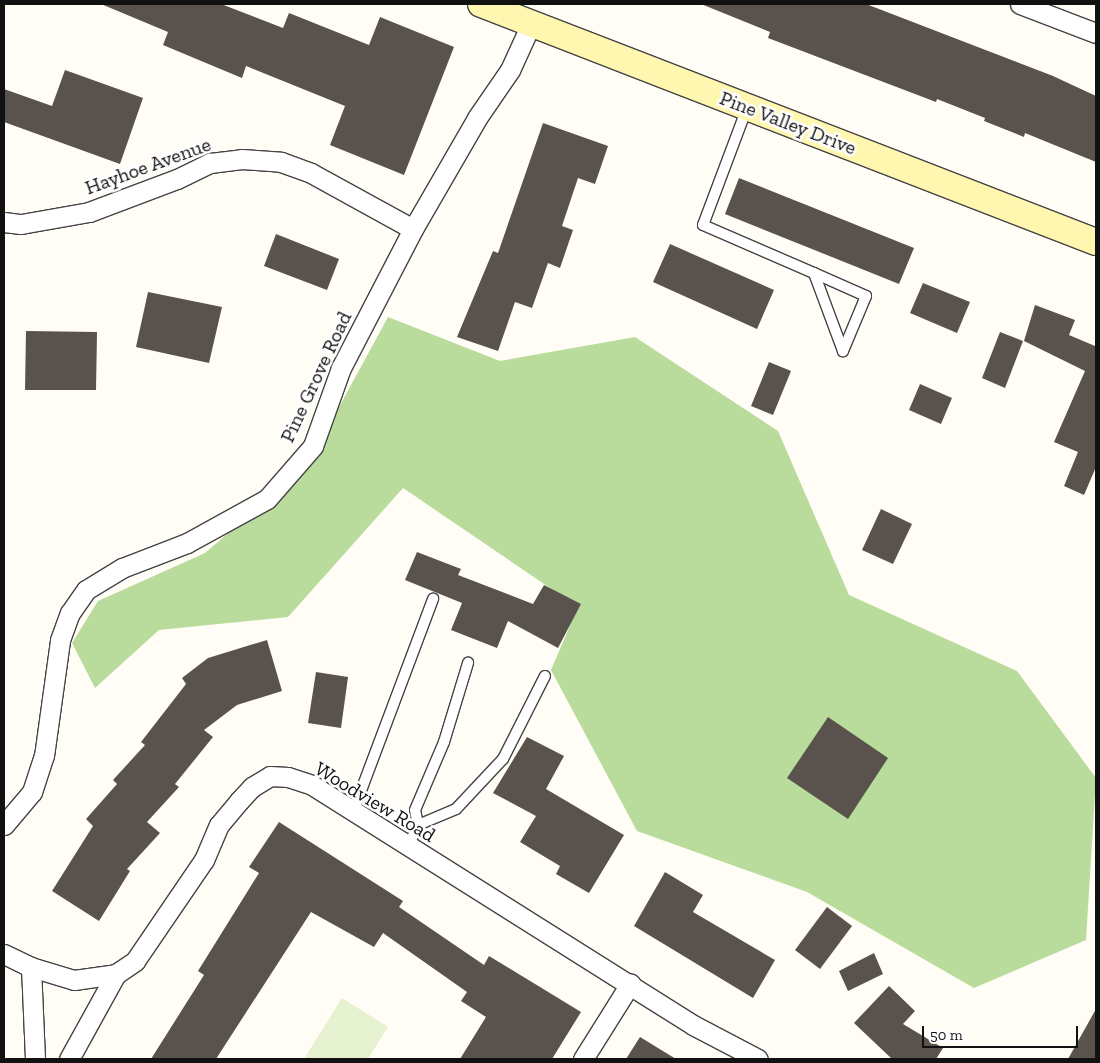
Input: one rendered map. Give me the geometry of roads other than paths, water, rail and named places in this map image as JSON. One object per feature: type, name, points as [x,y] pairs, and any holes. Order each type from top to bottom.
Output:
[{"type":"main road","name":"Pine Valley Drive","points":[[481,4],[1096,242]]},
{"type":"street","points":[[1020,4],[1096,33]]},
{"type":"street","name":"Pine Grove Road","points":[[4,825],[32,792],[41,765],[60,640],[70,613],[86,590],[122,568],[187,543],[268,499],[313,446],[341,368],[413,229],[478,118],[510,70],[531,24]]},
{"type":"street","name":"Hayhoe Avenue","points":[[4,222],[21,224],[89,212],[177,179],[210,164],[242,159],[281,162],[311,174],[413,229]]},
{"type":"street","name":"Woodview Road","points":[[31,967],[74,980],[116,974],[135,961],[204,860],[219,826],[252,787],[270,776],[288,777],[312,785],[693,1025],[758,1059]]},
{"type":"street","points":[[4,954],[31,967],[35,1059]]},
{"type":"street","points":[[69,1059],[116,974]]},
{"type":"street","points":[[583,1059],[630,984]]},
{"type":"lane","points":[[747,107],[703,225],[814,273],[866,296],[843,352],[814,273]]},
{"type":"lane","points":[[353,812],[433,599]]},
{"type":"lane","points":[[408,847],[418,825],[415,810],[444,742],[468,663]]},
{"type":"lane","points":[[418,825],[456,810],[503,758],[545,676]]}]
